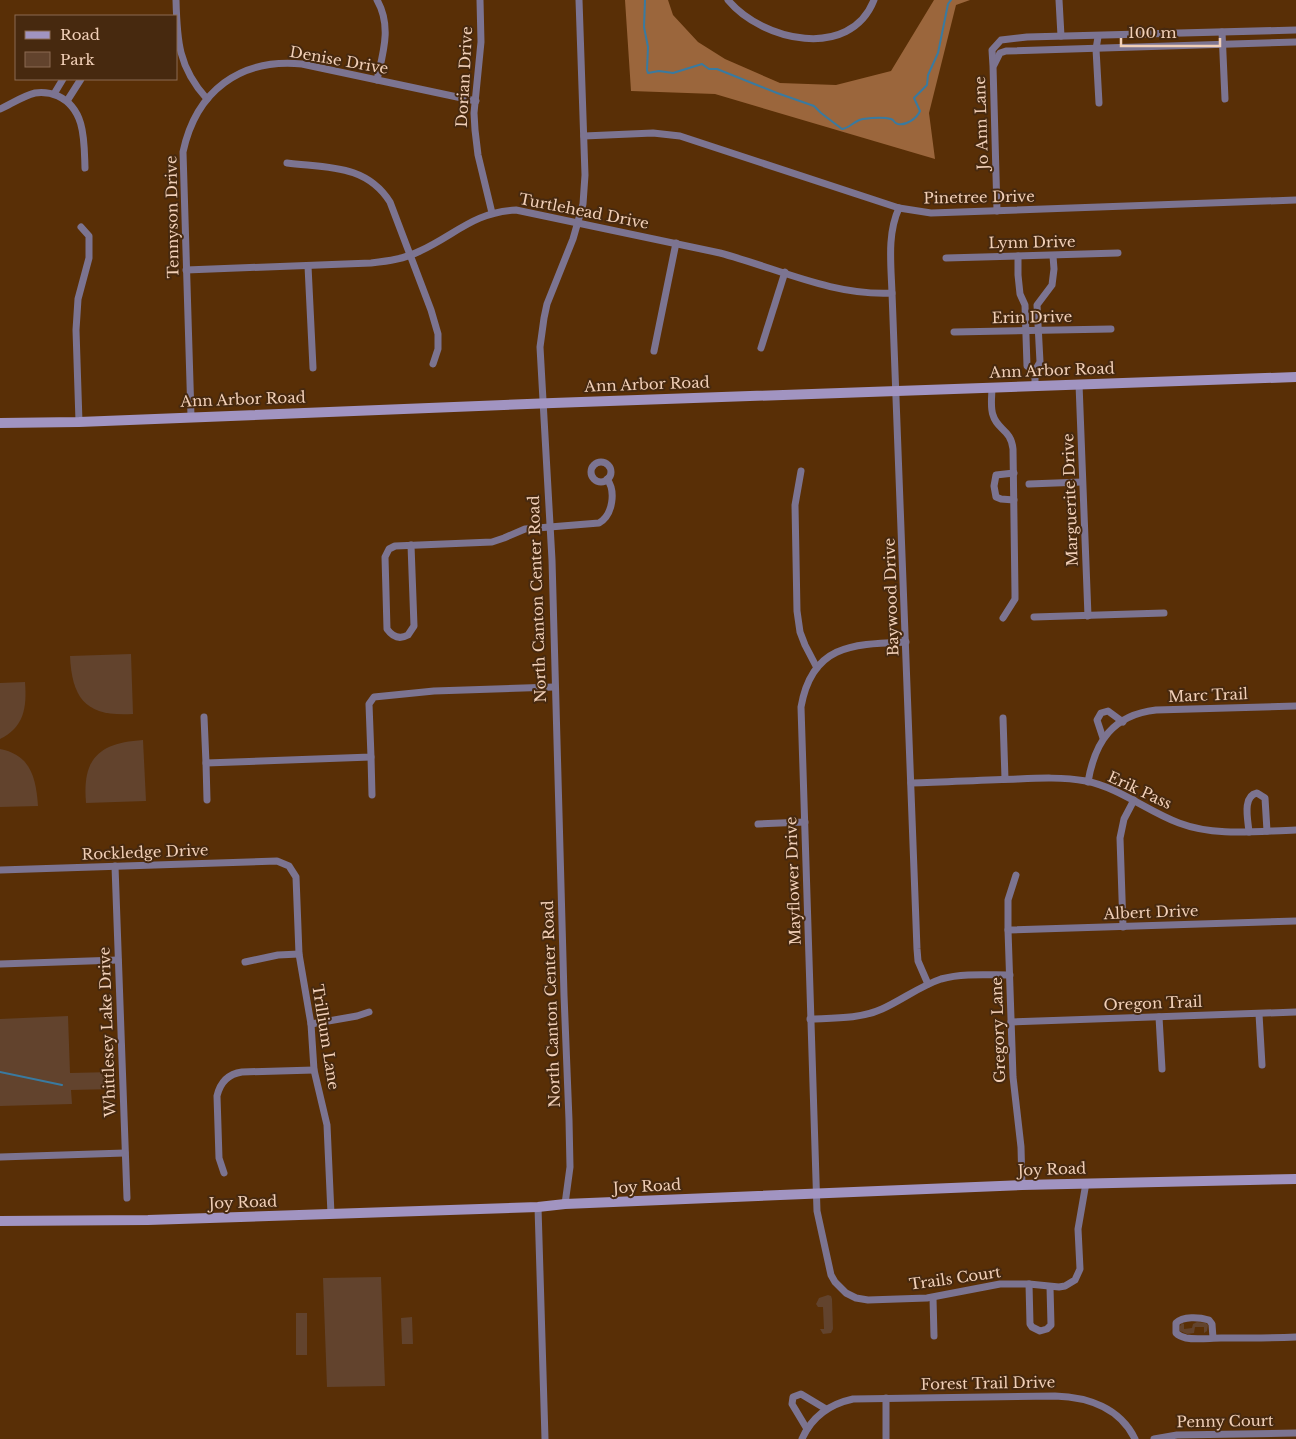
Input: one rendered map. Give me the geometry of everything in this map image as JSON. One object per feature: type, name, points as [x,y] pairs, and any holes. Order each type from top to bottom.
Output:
[{"type":"main road","name":"Ann Arbor Road","points":[[0,423],[79,422],[542,403],[1296,377]]},
{"type":"main road","name":"Joy Road","points":[[0,1221],[148,1220],[538,1207],[565,1204],[1022,1185],[1296,1179]]},
{"type":"street","points":[[176,0],[177,15]]},
{"type":"street","points":[[376,0],[383,13],[386,29],[377,80]]},
{"type":"street","name":"Dorian Drive","points":[[480,0],[481,42],[474,120],[476,141],[492,213]]},
{"type":"street","name":"North Canton Center Road","points":[[565,1204],[570,1167],[570,1124],[554,687],[552,560],[540,347],[544,318],[551,294],[579,222],[585,186],[579,0]]},
{"type":"street","points":[[728,0],[742,14],[764,27],[786,34],[814,39],[834,37],[852,29],[866,16],[874,0]]},
{"type":"street","points":[[1059,0],[1061,36]]},
{"type":"street","name":"Jo Ann Lane","points":[[997,211],[992,50],[1001,40],[1061,36],[1098,37],[1296,30]]},
{"type":"street","points":[[1222,32],[1225,99]]},
{"type":"street","points":[[1098,37],[1096,49],[1099,103]]},
{"type":"street","points":[[178,42],[190,77],[207,99]]},
{"type":"street","points":[[993,66],[1000,53],[1006,51],[1296,42]]},
{"type":"street","name":"Denise Drive","points":[[207,99],[219,86],[234,76],[255,67],[274,63],[302,64],[476,101]]},
{"type":"street","points":[[54,94],[62,80]]},
{"type":"street","points":[[67,101],[80,80]]},
{"type":"street","points":[[0,109],[30,95],[41,93],[54,94],[67,101],[77,113],[82,126],[85,168]]},
{"type":"street","name":"Tennyson Drive","points":[[191,416],[183,152],[190,125],[207,99]]},
{"type":"street","name":"Pinetree Drive","points":[[584,136],[654,133],[680,136],[899,208],[932,213],[1296,200]]},
{"type":"street","points":[[286,163],[346,170],[361,174],[372,181],[384,193],[390,202],[431,310],[438,334],[438,349],[432,364]]},
{"type":"street","name":"Baywood Drive","points":[[899,208],[891,236],[892,293],[916,949],[918,961],[928,984]]},
{"type":"street","name":"Turtlehead Drive","points":[[186,270],[371,263],[394,260],[422,251],[473,220],[492,213],[522,210],[749,260],[842,290],[892,293]]},
{"type":"street","points":[[79,422],[76,330],[78,299],[89,258],[89,236],[81,227]]},
{"type":"street","points":[[654,351],[676,244]]},
{"type":"street","name":"Lynn Drive","points":[[946,258],[1118,253]]},
{"type":"street","points":[[1018,256],[1020,294],[1025,305],[1027,366],[1035,371]]},
{"type":"street","points":[[1035,385],[1035,371],[1040,362],[1037,305],[1052,285],[1053,256]]},
{"type":"street","points":[[308,266],[312,368]]},
{"type":"street","points":[[761,348],[785,272]]},
{"type":"street","points":[[1025,305],[1037,305]]},
{"type":"street","name":"Erin Drive","points":[[954,332],[1111,328]]},
{"type":"street","name":"Marguerite Drive","points":[[1079,384],[1088,616]]},
{"type":"street","points":[[992,387],[993,416],[1012,440],[1014,473],[1015,599],[1003,618]]},
{"type":"street","points":[[800,471],[796,504],[797,612],[800,632],[817,668]]},
{"type":"street","points":[[1014,473],[996,475],[994,486],[995,495],[998,498],[1014,500]]},
{"type":"street","points":[[411,545],[414,626],[408,635],[398,637],[391,635],[387,629],[386,557],[387,552],[393,546],[411,545],[492,542],[525,529],[595,524],[604,521],[608,516],[611,486],[607,479]]},
{"type":"street","points":[[1029,484],[1082,482]]},
{"type":"street","points":[[1034,617],[1164,613]]},
{"type":"street","name":"Mayflower Drive","points":[[816,1193],[801,707],[806,686],[817,668],[832,655],[851,646],[906,642]]},
{"type":"street","points":[[372,795],[368,704],[374,697],[434,691],[554,687]]},
{"type":"street","name":"Marc Trail","points":[[1088,782],[1094,756],[1104,738],[1123,722],[1140,713],[1156,710],[1296,706]]},
{"type":"street","points":[[1104,738],[1097,720],[1100,713],[1108,711],[1123,722]]},
{"type":"street","points":[[204,717],[207,800]]},
{"type":"street","points":[[1004,718],[1005,779]]},
{"type":"street","points":[[206,763],[370,757]]},
{"type":"street","name":"Erik Pass","points":[[911,783],[1059,778],[1088,782],[1114,790],[1170,819],[1193,827],[1207,830],[1249,832],[1296,830]]},
{"type":"street","points":[[1249,832],[1248,800],[1257,793],[1265,798],[1267,831]]},
{"type":"street","points":[[1123,927],[1120,838],[1124,819],[1134,800]]},
{"type":"street","points":[[758,824],[805,822]]},
{"type":"street","name":"Rockledge Drive","points":[[0,870],[277,861],[289,866]]},
{"type":"street","name":"Whittlesey Lake Drive","points":[[115,866],[127,1198]]},
{"type":"street","name":"Trillium Lane","points":[[289,866],[296,877],[299,954],[311,1024],[314,1070],[327,1125],[331,1214]]},
{"type":"street","name":"Gregory Lane","points":[[1016,875],[1008,900],[1008,930],[1014,1084],[1021,1146],[1022,1185]]},
{"type":"street","name":"Albert Drive","points":[[1008,930],[1296,921]]},
{"type":"street","points":[[245,962],[278,955],[299,954]]},
{"type":"street","points":[[0,964],[118,960]]},
{"type":"street","points":[[810,1019],[869,1014],[928,984],[944,979],[961,976],[1010,975]]},
{"type":"street","points":[[311,1024],[369,1012]]},
{"type":"street","name":"Oregon Trail","points":[[1011,1022],[1296,1012]]},
{"type":"street","points":[[1259,1014],[1262,1065]]},
{"type":"street","points":[[1159,1017],[1162,1069]]},
{"type":"street","points":[[224,1173],[219,1158],[217,1096],[218,1090],[224,1081],[234,1074],[242,1072],[314,1070]]},
{"type":"street","points":[[0,1156],[125,1152]]},
{"type":"street","name":"Trails Court","points":[[816,1193],[816,1211],[823,1233],[828,1265],[839,1288],[851,1296],[863,1299],[933,1298],[1000,1284],[1029,1284],[1050,1287],[1065,1286],[1075,1280],[1079,1273],[1078,1229],[1086,1183]]},
{"type":"street","points":[[538,1207],[545,1439]]},
{"type":"street","points":[[1029,1284],[1030,1324],[1032,1328],[1040,1331],[1050,1327],[1050,1287]]},
{"type":"street","points":[[933,1298],[934,1336]]},
{"type":"street","points":[[1213,1338],[1212,1324],[1208,1320],[1184,1319],[1176,1323],[1176,1333],[1188,1338],[1213,1338],[1296,1338]]},
{"type":"street","points":[[807,1429],[792,1404],[793,1397],[801,1394],[826,1409]]},
{"type":"street","name":"Forest Trail Drive","points":[[802,1439],[807,1429],[826,1409],[853,1399],[1072,1396],[1089,1400],[1107,1409],[1123,1422],[1135,1439]]},
{"type":"street","points":[[886,1398],[886,1439]]},
{"type":"street","name":"Penny Court","points":[[1154,1439],[1177,1434],[1296,1433]]},
{"type":"green space","points":[[131,654],[133,714],[104,712],[93,709],[85,703],[74,684],[70,656]]},
{"type":"green space","points":[[25,682],[24,708],[19,723],[0,739],[0,683]]},
{"type":"green space","points":[[143,740],[146,801],[86,803],[85,787],[87,775],[96,756],[105,749],[115,745]]},
{"type":"green space","points":[[0,749],[19,756],[30,769],[36,786],[38,806],[0,807]]},
{"type":"green space","points":[[68,1016],[70,1073],[113,1072],[114,1089],[71,1090],[72,1104],[0,1106],[0,1019]]},
{"type":"green space","points":[[381,1277],[385,1386],[327,1387],[323,1278]]},
{"type":"green space","points":[[828,1295],[832,1299],[833,1329],[831,1333],[823,1334],[820,1329],[824,1329],[823,1307],[818,1307],[816,1304],[819,1298]]},
{"type":"green space","points":[[296,1313],[307,1313],[307,1355],[296,1355]]},
{"type":"green space","points":[[412,1317],[413,1344],[402,1344],[401,1318]]},
{"type":"green space","points":[[1197,1322],[1206,1323],[1208,1325],[1207,1331],[1204,1333],[1204,1327],[1195,1327],[1194,1333],[1187,1334],[1180,1331],[1182,1323],[1184,1324],[1184,1329],[1192,1328],[1193,1324]]},
{"type":"shaded area","points":[[625,0],[668,0],[673,15],[698,42],[725,59],[780,83],[836,85],[891,71],[934,0],[970,0],[956,5],[929,113],[935,159],[715,94],[631,91]]},
{"type":"waterway","points":[[645,0],[644,27],[648,47],[648,73],[659,71],[673,73],[702,64],[709,69],[717,69],[814,106],[842,129],[863,119],[888,118],[901,124],[908,123],[916,116],[920,111],[914,98],[927,85],[928,75],[938,53],[948,4],[951,0]]},
{"type":"waterway","points":[[0,1072],[62,1085]]}]
